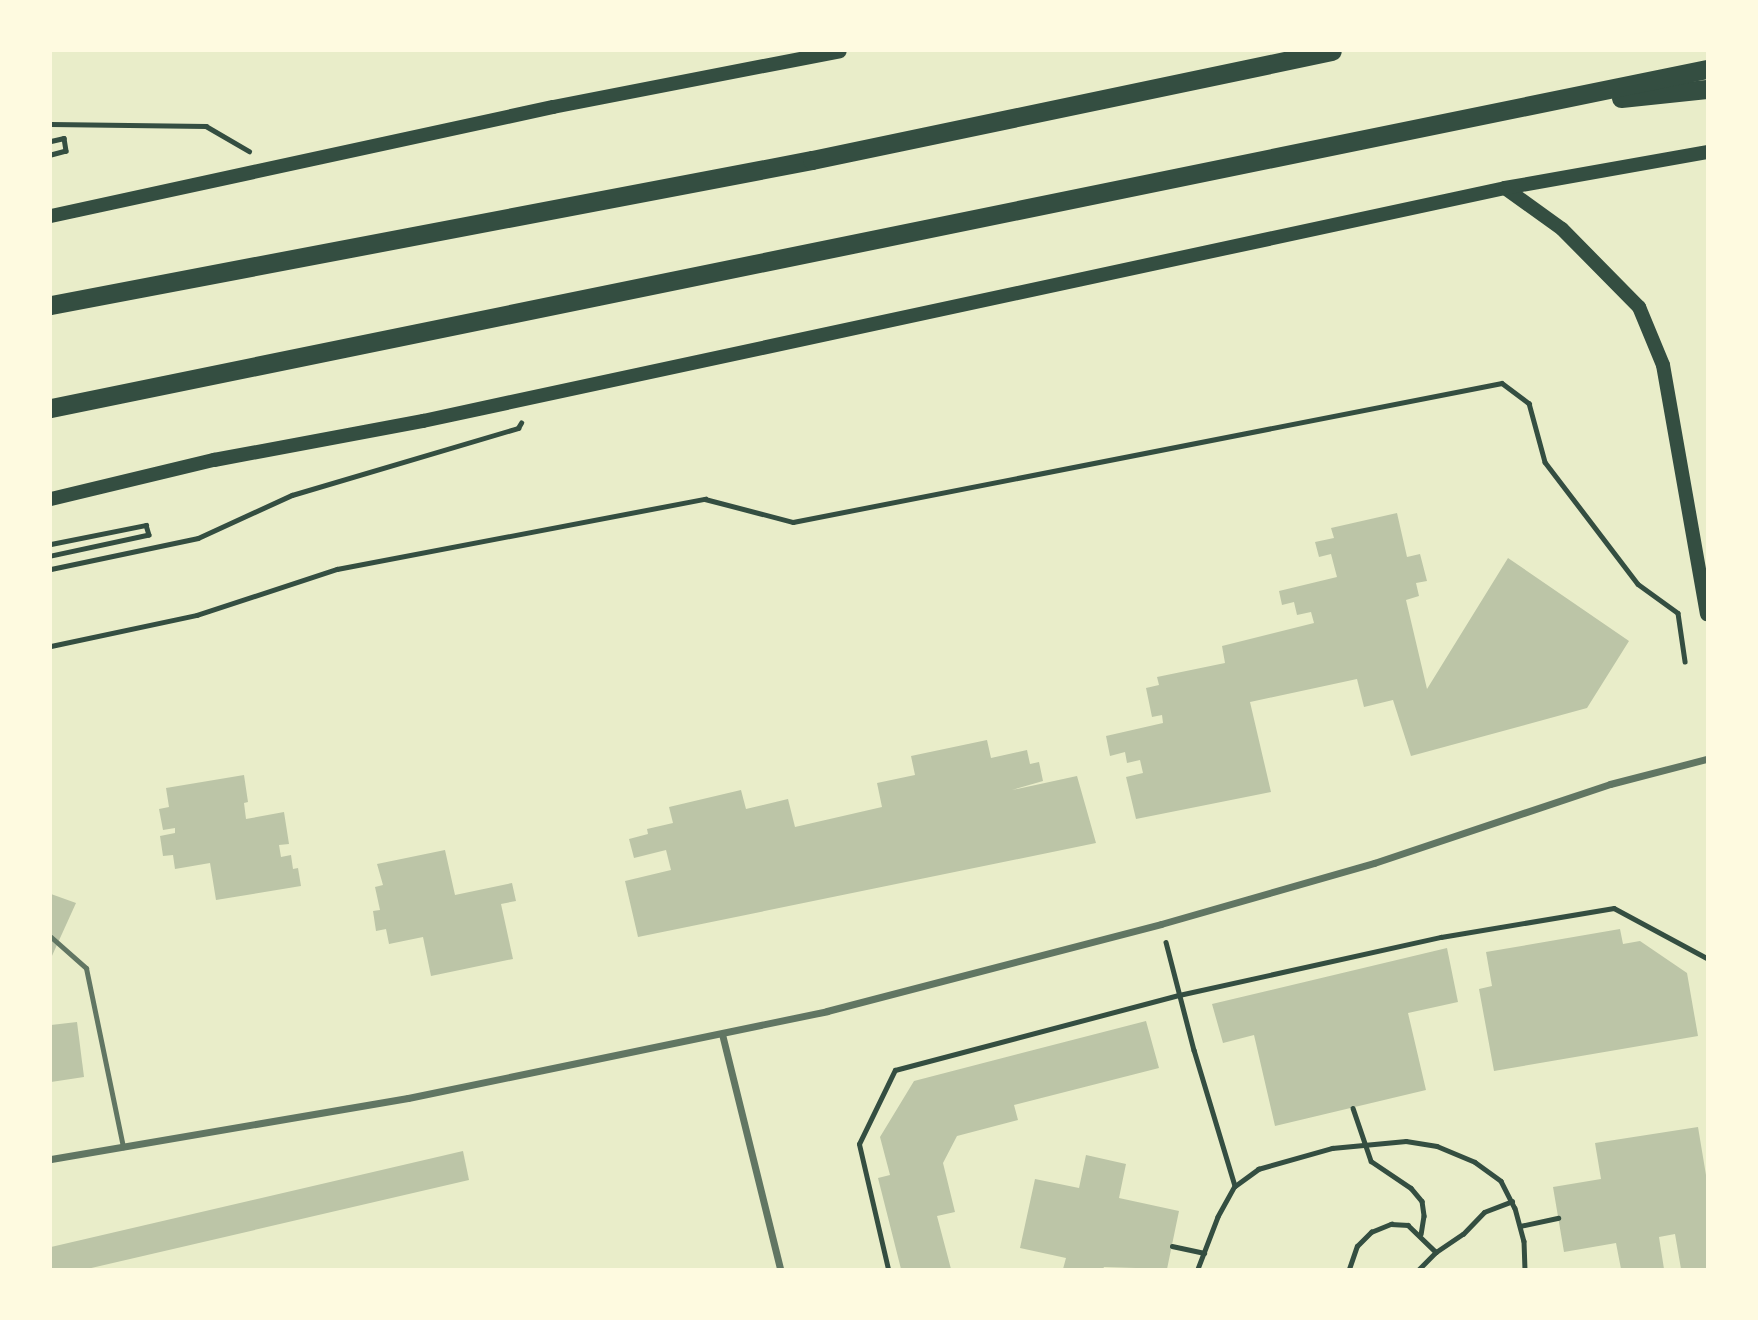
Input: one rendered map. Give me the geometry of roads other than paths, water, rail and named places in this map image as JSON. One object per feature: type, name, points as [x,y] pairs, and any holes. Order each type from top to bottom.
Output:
[{"type":"highway","points":[[51,305],[812,160],[1332,51]]},
{"type":"highway","points":[[51,408],[1707,69]]},
{"type":"highway","points":[[1502,111],[1707,89]]},
{"type":"main road","points":[[51,216],[840,51]]},
{"type":"main road","points":[[51,499],[214,460],[538,396],[1505,187],[1707,152]]},
{"type":"main road","points":[[1505,187],[1562,229],[1639,307],[1663,365],[1707,614]]},
{"type":"street","points":[[51,1159],[408,1098],[827,1011],[1161,924],[1374,863],[1610,784],[1707,759]]},
{"type":"street","points":[[722,1034],[780,1269]]},
{"type":"lane","points":[[51,936],[86,968],[122,1147]]}]
